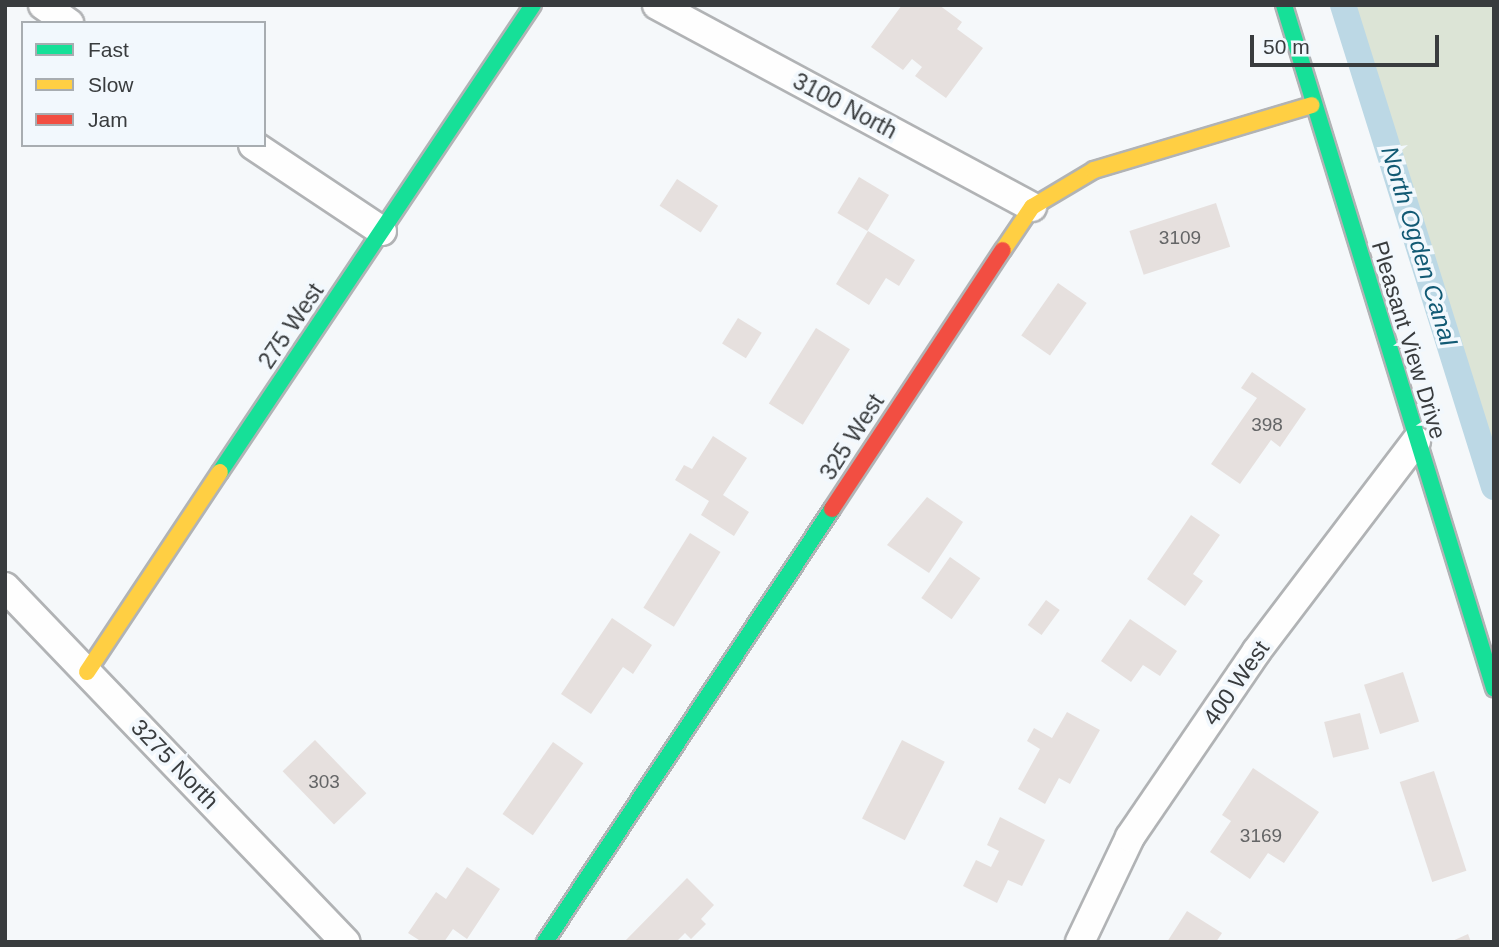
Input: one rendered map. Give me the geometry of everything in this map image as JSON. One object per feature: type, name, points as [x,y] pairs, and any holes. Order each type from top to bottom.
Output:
[{"type":"street","points":[[43,5],[66,21]]},
{"type":"street","name":"275 West","points":[[87,672],[533,5]]},
{"type":"street","name":"3100 North","points":[[657,5],[1032,207]]},
{"type":"street","name":"Pleasant View Drive","points":[[1284,5],[1312,105],[1494,688]]},
{"type":"street","name":"325 West","points":[[545,942],[1032,207],[1094,170],[1312,105]]},
{"type":"street","points":[[256,147],[382,232]]},
{"type":"street","name":"400 West","points":[[1080,942],[1130,837],[1256,652],[1416,441]]},
{"type":"street","name":"3275 North","points":[[5,587],[345,942]]},
{"type":"shaded area","points":[[1350,5],[1494,5],[1494,466]]},
{"type":"building","points":[[902,5],[939,5],[962,22],[957,29],[983,48],[946,98],[915,76],[922,67],[912,59],[903,70],[871,47]]},
{"type":"building","points":[[859,177],[889,195],[867,231],[837,213]]},
{"type":"building","points":[[677,179],[718,206],[701,233],[660,206]]},
{"type":"building","points":[[1216,203],[1230,247],[1144,275],[1129,231]]},
{"type":"building","points":[[868,231],[915,260],[899,286],[886,278],[869,305],[836,284]]},
{"type":"building","points":[[1058,283],[1087,303],[1050,356],[1021,335]]},
{"type":"building","points":[[738,318],[762,333],[746,358],[722,343]]},
{"type":"building","points":[[816,328],[850,349],[803,425],[769,403]]},
{"type":"building","points":[[1252,372],[1306,409],[1280,447],[1271,440],[1240,484],[1211,464],[1257,398],[1241,388]]},
{"type":"building","points":[[713,436],[747,458],[723,495],[749,512],[734,536],[701,515],[709,501],[675,480],[684,465],[692,469]]},
{"type":"building","points":[[927,497],[963,522],[929,573],[887,545]]},
{"type":"building","points":[[1191,515],[1220,535],[1193,574],[1203,581],[1185,606],[1147,579]]},
{"type":"building","points":[[690,533],[721,552],[674,627],[643,608]]},
{"type":"building","points":[[950,557],[980,578],[952,619],[921,598]]},
{"type":"building","points":[[1046,600],[1060,610],[1042,635],[1028,625]]},
{"type":"building","points":[[612,618],[652,645],[633,674],[623,667],[591,714],[561,694]]},
{"type":"building","points":[[1130,619],[1177,651],[1160,676],[1143,665],[1131,682],[1101,661]]},
{"type":"building","points":[[1403,672],[1419,721],[1380,734],[1364,685]]},
{"type":"building","points":[[1067,712],[1100,730],[1070,784],[1059,778],[1045,804],[1018,789],[1040,749],[1027,741],[1034,728],[1052,738]]},
{"type":"building","points":[[1360,713],[1369,749],[1333,758],[1324,722]]},
{"type":"building","points":[[315,740],[366,793],[334,824],[283,771]]},
{"type":"building","points":[[902,740],[945,762],[905,840],[862,818]]},
{"type":"building","points":[[553,742],[583,763],[533,835],[503,814]]},
{"type":"building","points":[[1253,768],[1319,812],[1284,863],[1268,853],[1250,879],[1210,852],[1231,821],[1222,815]]},
{"type":"building","points":[[1434,771],[1466,871],[1432,882],[1400,782]]},
{"type":"building","points":[[1000,817],[1045,840],[1022,886],[1008,880],[997,903],[963,886],[976,860],[991,867],[999,851],[987,845]]},
{"type":"building","points":[[467,867],[500,889],[467,939],[453,929],[444,942],[422,942],[408,933],[436,892],[446,899]]},
{"type":"building","points":[[687,878],[714,905],[701,919],[706,924],[691,939],[685,933],[676,942],[624,942]]},
{"type":"building","points":[[1187,911],[1222,933],[1216,942],[1167,942]]},
{"type":"building","points":[[1468,934],[1471,942],[1450,942]]},
{"type":"waterway","name":"North Ogden Canal","points":[[1343,5],[1494,487]]},
{"type":"traffic: fast","points":[[220,472],[533,5]]},
{"type":"traffic: fast","points":[[1284,5],[1494,688]]},
{"type":"traffic: fast","points":[[545,942],[832,509]]},
{"type":"traffic: slow","points":[[1003,250],[1032,207],[1094,170],[1312,105]]},
{"type":"traffic: slow","points":[[87,672],[220,472]]},
{"type":"traffic: jam","points":[[832,509],[1003,250]]}]
